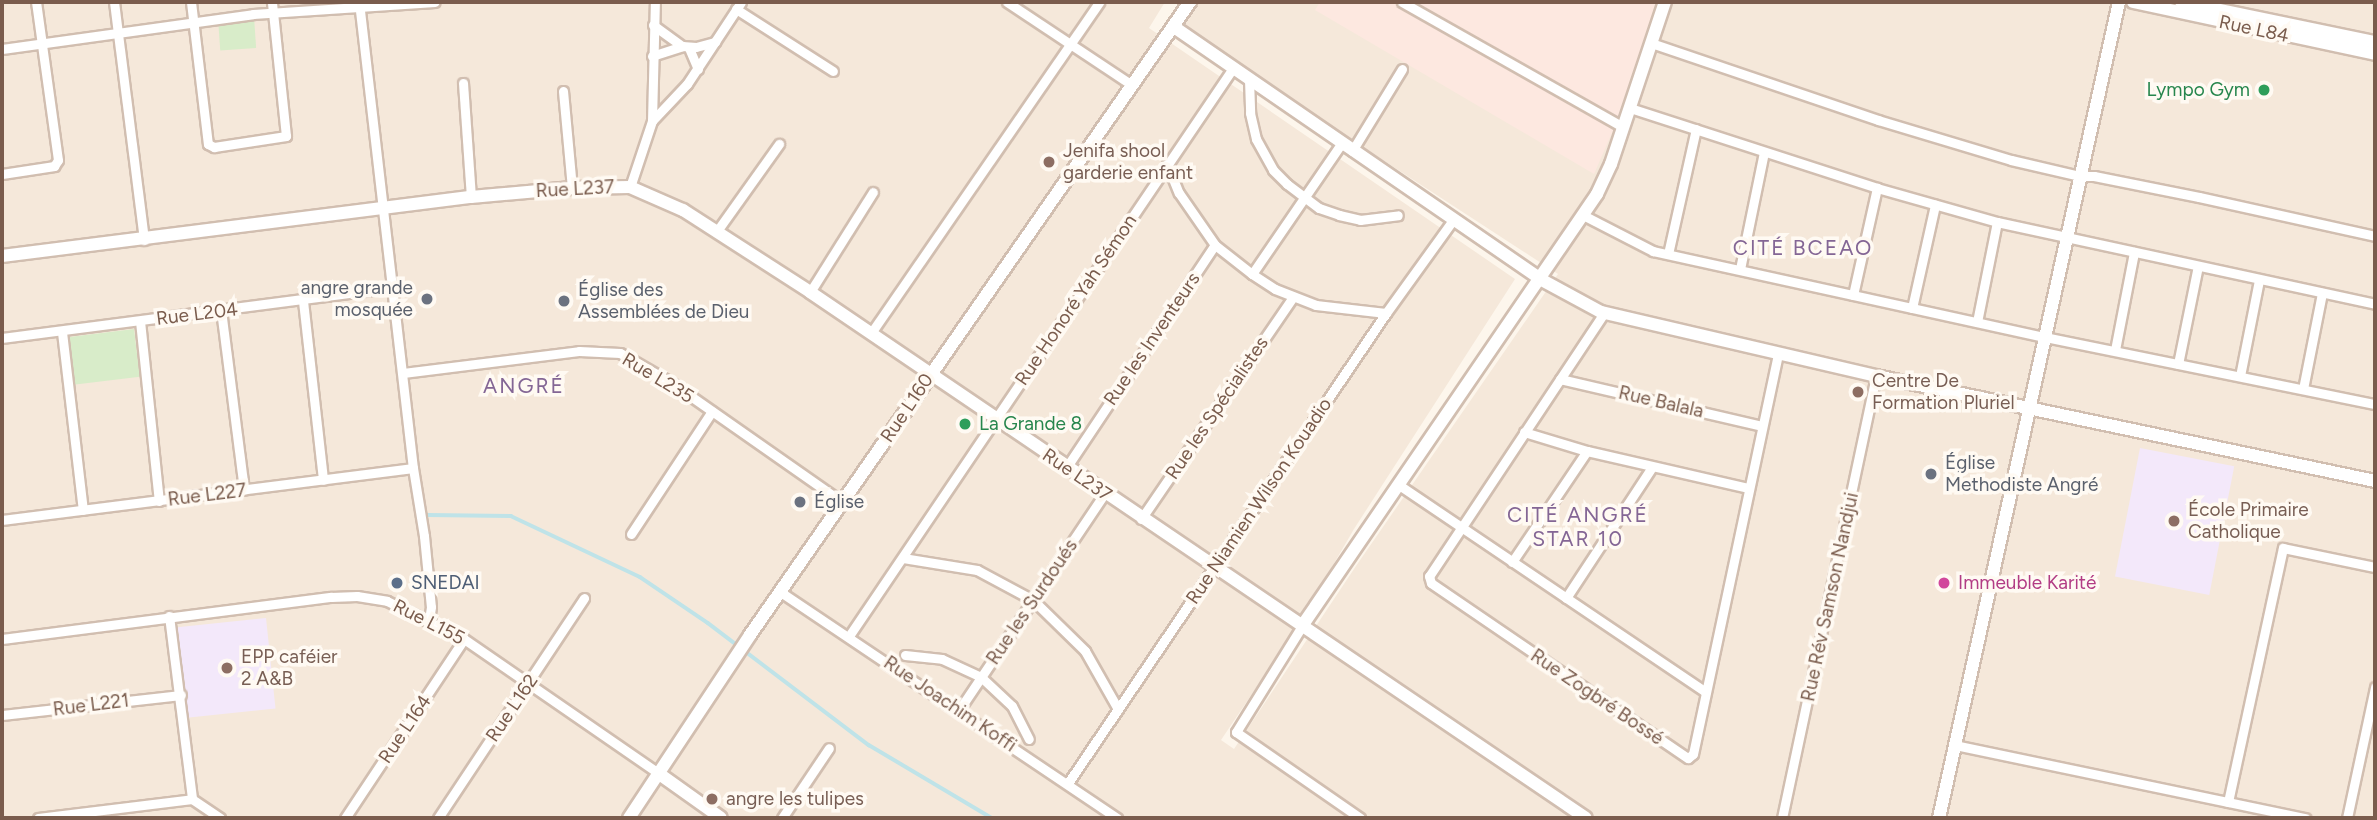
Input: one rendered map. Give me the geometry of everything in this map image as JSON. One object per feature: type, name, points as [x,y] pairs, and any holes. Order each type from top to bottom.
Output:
[{"type":"street","points":[[2,174],[57,164],[36,2]]},
{"type":"street","points":[[114,2],[144,240]]},
{"type":"street","points":[[191,2],[208,144],[214,147],[286,136],[272,2]]},
{"type":"street","points":[[2,49],[274,13],[360,5],[435,2]]},
{"type":"street","points":[[630,187],[643,156],[652,121],[655,2]]},
{"type":"street","points":[[1007,2],[1132,85]]},
{"type":"street","points":[[871,333],[1099,2]]},
{"type":"street","name":"Rue L160","points":[[629,818],[930,374],[1191,2]]},
{"type":"street","points":[[1402,2],[1623,127]]},
{"type":"street","points":[[1360,818],[1236,732],[1302,626],[1583,215],[1611,164],[1665,2]]},
{"type":"street","points":[[1939,818],[2119,2]]},
{"type":"street","name":"Rue L84","points":[[2133,2],[2375,54]]},
{"type":"street","name":"Rue L84","points":[[2181,2],[2375,42]]},
{"type":"street","points":[[360,5],[413,468],[427,560],[431,607],[429,620]]},
{"type":"street","points":[[652,121],[698,69],[739,6],[833,71]]},
{"type":"street","points":[[653,25],[685,47],[698,69]]},
{"type":"street","points":[[1174,27],[1540,279],[1604,313],[1876,376],[2375,481]]},
{"type":"street","points":[[652,56],[715,41]]},
{"type":"street","points":[[1651,43],[1878,120],[2079,176],[2094,176],[2199,197],[2375,236]]},
{"type":"street","name":"Rue Honoré Yah Sémon","points":[[849,636],[1233,68]]},
{"type":"street","points":[[1252,274],[1303,198],[1346,147],[1402,69]]},
{"type":"street","points":[[1249,79],[1250,113],[1261,151],[1273,170],[1303,198],[1319,208],[1360,220],[1398,215]]},
{"type":"street","points":[[463,83],[471,197]]},
{"type":"street","points":[[563,90],[572,188]]},
{"type":"street","points":[[1630,108],[1877,188],[1997,222],[2259,281],[2375,304]]},
{"type":"street","points":[[1668,254],[1696,129]]},
{"type":"street","points":[[718,231],[779,144]]},
{"type":"street","points":[[1740,269],[1764,152]]},
{"type":"street","points":[[1167,164],[1179,193],[1215,245],[1252,274],[1293,297],[1341,310],[1386,313]]},
{"type":"street","name":"Rue L237","points":[[2,256],[471,197],[572,188],[630,187],[682,210],[718,231],[1586,818]]},
{"type":"street","points":[[1853,295],[1877,188]]},
{"type":"street","points":[[810,292],[873,192]]},
{"type":"street","points":[[1912,308],[1935,205]]},
{"type":"street","points":[[1583,215],[1653,251],[2045,337],[2375,404]]},
{"type":"street","name":"Rue Niamien Wilson Kouadio","points":[[1068,783],[1386,313],[1453,220]]},
{"type":"street","points":[[1977,322],[1997,222]]},
{"type":"street","name":"Rue les Inventeurs","points":[[1066,468],[1215,245]]},
{"type":"street","points":[[2115,350],[2134,252]]},
{"type":"street","points":[[2178,364],[2197,266]]},
{"type":"street","points":[[2239,376],[2259,281]]},
{"type":"street","name":"Rue L204","points":[[2,338],[393,288]]},
{"type":"street","points":[[2302,389],[2322,293]]},
{"type":"street","name":"Rue les Spécialistes","points":[[1141,519],[1293,297]]},
{"type":"street","points":[[303,301],[323,480]]},
{"type":"street","points":[[221,310],[244,490]]},
{"type":"street","name":"Rue Zogbré Bossé","points":[[1604,313],[1430,570],[1431,583],[1688,758],[1693,754],[1777,354]]},
{"type":"street","points":[[139,321],[159,501]]},
{"type":"street","points":[[62,332],[83,510]]},
{"type":"street","name":"Rue L235","points":[[403,373],[607,350],[637,360],[842,502]]},
{"type":"street","name":"Rue Rév Samson Nandjui","points":[[1782,818],[1876,376]]},
{"type":"street","name":"Rue Balala","points":[[1560,379],[1762,426]]},
{"type":"street","points":[[631,534],[712,411]]},
{"type":"street","points":[[1524,432],[1587,451],[1749,488]]},
{"type":"street","points":[[1512,562],[1587,451]]},
{"type":"street","points":[[1566,598],[1652,467]]},
{"type":"street","name":"Rue L227","points":[[2,520],[413,468]]},
{"type":"street","points":[[1399,485],[1706,692]]},
{"type":"street","name":"Rue les Surdoués","points":[[959,710],[1104,494]]},
{"type":"street","points":[[2,508],[2,520]]},
{"type":"street","points":[[2228,802],[2283,548],[2375,567]]},
{"type":"street","points":[[903,558],[977,570],[1033,600],[1085,651],[1118,709]]},
{"type":"street","name":"Rue Joachim Koffi","points":[[782,593],[1117,818]]},
{"type":"street","name":"Rue L155","points":[[2,639],[169,616],[357,596],[387,601],[464,639],[530,682],[721,818]]},
{"type":"street","name":"Rue L162","points":[[438,818],[584,598]]},
{"type":"street","points":[[169,616],[192,799]]},
{"type":"street","name":"Rue L164","points":[[345,818],[464,639]]},
{"type":"street","points":[[905,655],[942,659],[981,677],[1012,706],[1029,740]]},
{"type":"street","points":[[2347,818],[2375,687]]},
{"type":"street","name":"Rue L221","points":[[2,715],[181,695]]},
{"type":"street","points":[[1955,745],[2305,818]]},
{"type":"street","points":[[782,818],[829,748]]},
{"type":"street","points":[[38,818],[192,799],[220,818]]},
{"type":"shaded area","points":[[2,2],[1165,2],[1149,28],[1515,279],[1354,529],[1297,627],[1221,740],[1234,749],[1356,566],[1558,274],[1263,82],[1183,26],[1199,2],[2375,2],[2375,818],[2,818]]},
{"type":"shaded area","points":[[1320,2],[1656,2],[1618,119],[1594,174],[1315,10]]},
{"type":"shaded area","name":"École Primaire Catholique","points":[[2140,448],[2234,466],[2209,595],[2115,577]]},
{"type":"shaded area","name":"EPP caféier 2 A&B","points":[[266,618],[276,709],[187,718],[177,627]]},
{"type":"green space","points":[[254,17],[256,48],[220,50],[218,20]]},
{"type":"green space","points":[[134,329],[140,377],[71,385],[66,337]]},
{"type":"waterway","points":[[428,515],[511,516],[640,577],[708,623],[869,745],[992,818]]},
{"type":"place","name":"Lympo Gym","points":[[2264,90]]},
{"type":"place","name":"Jenifa shool garderie enfant","points":[[1049,162]]},
{"type":"place","name":"angre grande mosquée","points":[[427,299]]},
{"type":"place","name":"Église des Assemblées de Dieu","points":[[564,301]]},
{"type":"place","name":"Centre De Formation Pluriel","points":[[1858,392]]},
{"type":"place","name":"La Grande 8","points":[[965,424]]},
{"type":"place","name":"Église Methodiste Angré","points":[[1931,474]]},
{"type":"place","name":"Église","points":[[800,502]]},
{"type":"place","name":"École Primaire Catholique","points":[[2174,521]]},
{"type":"place","name":"SNEDAI","points":[[397,583]]},
{"type":"place","name":"Immeuble Karité","points":[[1944,583]]},
{"type":"place","name":"EPP caféier 2 A&B","points":[[227,668]]},
{"type":"place","name":"angre les tulipes","points":[[712,799]]},
{"type":"district","name":"CITÉ BCEAO","points":[[1803,248]]},
{"type":"district","name":"ANGRÉ","points":[[524,386]]},
{"type":"district","name":"CITÉ ANGRÉ STAR 10","points":[[1578,527]]}]
